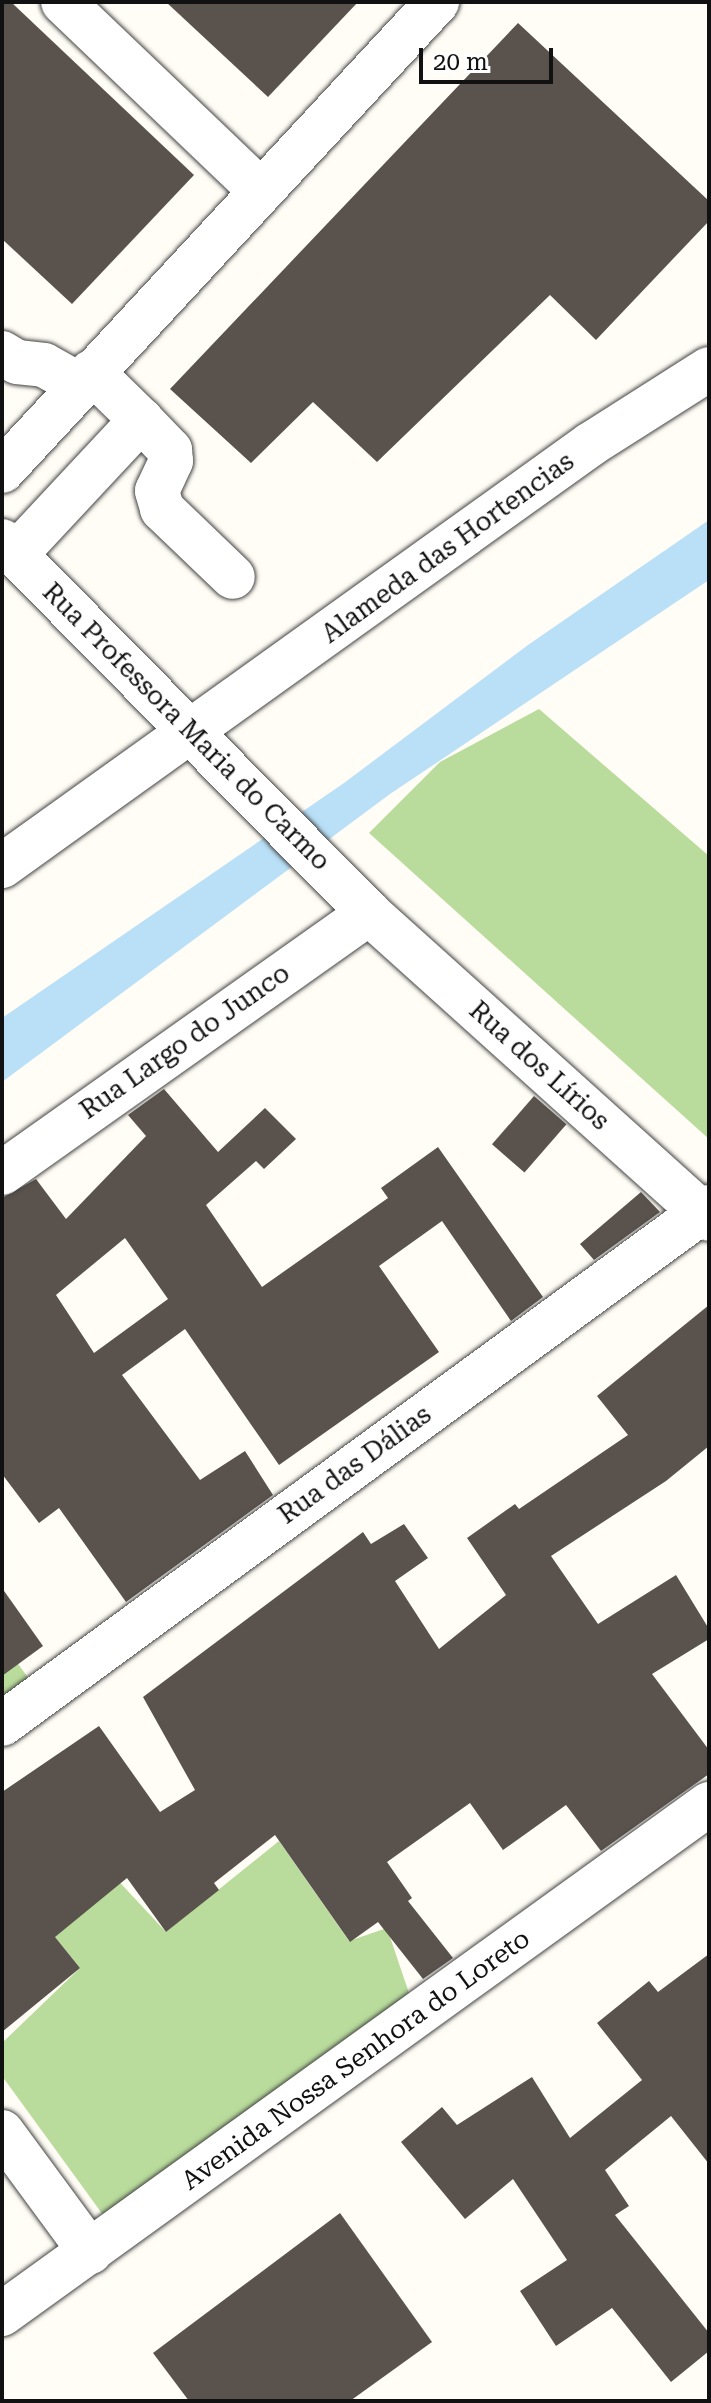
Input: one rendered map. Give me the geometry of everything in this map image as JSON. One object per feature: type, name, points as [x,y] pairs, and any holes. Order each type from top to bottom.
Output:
[{"type":"street","points":[[63,2],[261,191]]},
{"type":"street","points":[[2,471],[437,2]]},
{"type":"street","points":[[2,353],[17,362],[44,365],[86,379],[141,420],[170,450],[171,461],[157,491],[162,509],[233,577]]},
{"type":"street","name":"Alameda das Hortencias","points":[[2,866],[591,444],[709,369]]},
{"type":"street","points":[[9,548],[141,420]]},
{"type":"street","name":"Rua Professora Maria do Carmo","points":[[9,548],[369,913]]},
{"type":"street","name":"Rua Largo do Junco","points":[[2,1173],[369,913]]},
{"type":"street","name":"Rua dos Lírios","points":[[369,913],[706,1213]]},
{"type":"street","name":"Rua das Dálias","points":[[2,1724],[706,1213]]},
{"type":"street","name":"Avenida Nossa Senhora do Loreto","points":[[2,2314],[709,1804]]},
{"type":"street","points":[[2,2132],[90,2252]]},
{"type":"green space","points":[[539,709],[709,856],[709,1139],[369,833],[440,762]]},
{"type":"green space","points":[[2,1642],[32,1683],[2,1704]]},
{"type":"green space","points":[[279,1841],[349,1941],[387,1928],[411,1999],[106,2219],[2,2076],[2,2043],[80,1968],[21,1895],[98,1859],[166,1932]]},
{"type":"water","points":[[709,520],[709,580],[390,794],[2,1082],[2,1018],[344,783],[528,645]]},
{"type":"building","points":[[2,2],[11,2],[194,175],[72,304],[2,239]]},
{"type":"building","points":[[166,2],[358,2],[268,97]]},
{"type":"building","points":[[518,23],[709,201],[709,221],[596,340],[550,295],[377,462],[313,402],[251,463],[170,389]]},
{"type":"building","points":[[164,1089],[218,1152],[265,1108],[296,1139],[264,1169],[256,1161],[206,1205],[262,1287],[388,1198],[381,1188],[438,1147],[543,1297],[511,1321],[442,1221],[379,1266],[439,1352],[279,1465],[185,1329],[122,1375],[200,1480],[245,1451],[273,1495],[126,1602],[59,1508],[39,1523],[2,1474],[2,1198],[36,1179],[66,1219],[146,1136],[128,1115]],"holes":[[[125,1238],[168,1299],[94,1353],[56,1295]]]},
{"type":"building","points":[[534,1096],[566,1124],[524,1173],[492,1144]]},
{"type":"building","points":[[641,1192],[660,1212],[594,1260],[580,1244]]},
{"type":"building","points":[[709,1305],[709,1446],[666,1481],[551,1556],[598,1624],[676,1575],[709,1629],[709,1639],[652,1674],[709,1750],[709,1774],[601,1851],[566,1805],[503,1850],[470,1803],[387,1862],[412,1898],[408,1901],[453,1958],[423,1979],[378,1922],[350,1942],[275,1835],[214,1883],[219,1890],[166,1932],[127,1878],[55,1937],[80,1968],[2,2032],[2,1792],[99,1726],[160,1812],[195,1790],[143,1697],[363,1532],[371,1544],[404,1524],[428,1558],[395,1581],[439,1649],[506,1595],[467,1538],[515,1504],[519,1509],[628,1435],[597,1396]]},
{"type":"building","points":[[2,1588],[43,1646],[2,1676]]},
{"type":"building","points":[[709,1954],[709,2164],[671,2116],[605,2170],[629,2206],[615,2215],[709,2333],[709,2351],[671,2382],[612,2308],[556,2346],[520,2291],[567,2260],[513,2179],[465,2219],[401,2142],[442,2107],[457,2125],[532,2077],[570,2138],[642,2080],[597,2023],[649,1981],[658,1992]]},
{"type":"building","points":[[340,2213],[432,2342],[350,2401],[189,2401],[153,2353]]}]
